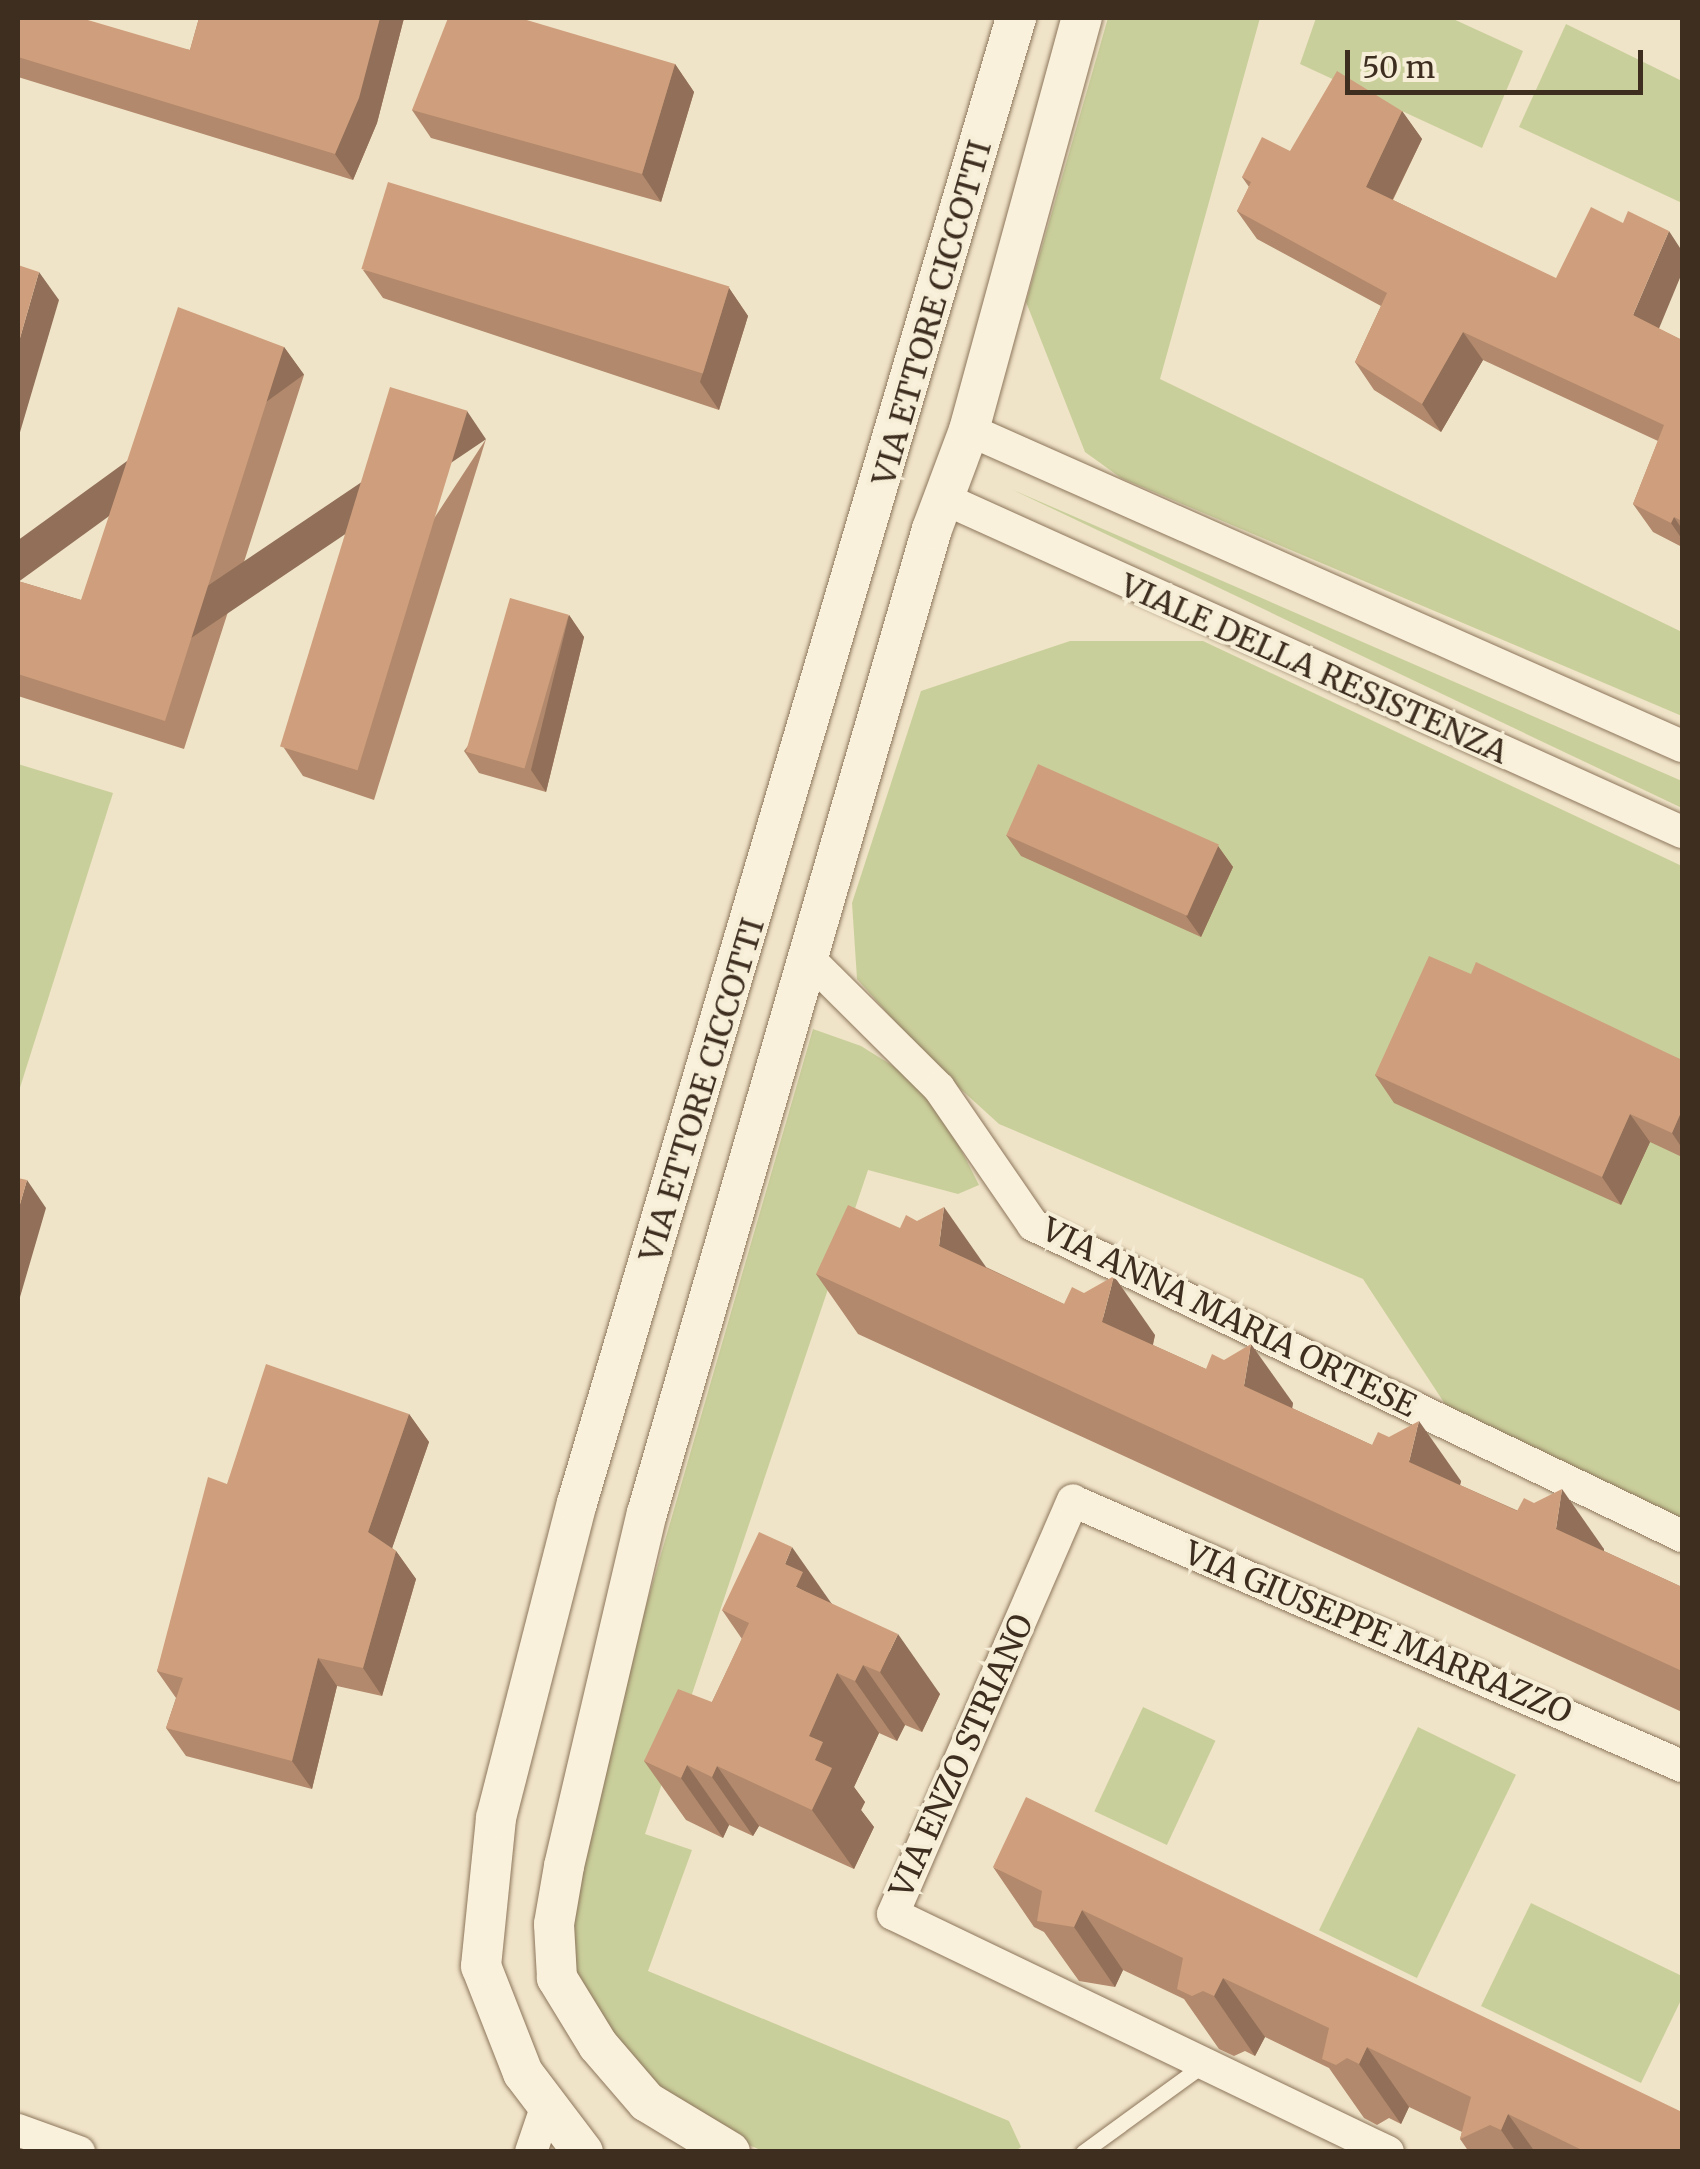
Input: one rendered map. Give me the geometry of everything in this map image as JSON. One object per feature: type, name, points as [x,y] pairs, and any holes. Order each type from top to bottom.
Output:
[{"type":"street","name":"VIA ETTORE CICCOTTI","points":[[582,2151],[523,2073],[482,1966],[496,1818],[577,1503],[895,444],[1016,18]]},
{"type":"street","name":"VIA ETTORE CICCOTTI","points":[[730,2152],[670,2121],[598,2045],[557,1978],[554,1924],[647,1513],[811,961],[932,529],[947,500],[969,430],[1082,18]]},
{"type":"street","points":[[895,444],[969,430],[1682,746]]},
{"type":"street","points":[[895,444],[947,500]]},
{"type":"street","name":"VIALE DELLA RESISTENZA","points":[[947,500],[1682,832]]},
{"type":"street","name":"VIA ANNA MARIA ORTESE","points":[[811,961],[938,1088],[1033,1225],[1682,1536]]},
{"type":"street","name":"VIA GIUSEPPE MARRAZZO","points":[[1072,1501],[1682,1766]]},
{"type":"street","name":"VIA ENZO STRIANO","points":[[1072,1501],[893,1914],[1388,2152]]},
{"type":"street","points":[[531,2152],[546,2105]]},
{"type":"street","points":[[18,2130],[78,2152]]},
{"type":"lane","points":[[1083,2152],[1204,2064]]},
{"type":"green space","points":[[1108,18],[1260,18],[1160,379],[1682,632],[1682,716],[1121,478],[1085,452],[1026,302]]},
{"type":"green space","points":[[1316,18],[1451,18],[1523,51],[1482,148],[1300,64]]},
{"type":"green space","points":[[1566,24],[1682,81],[1682,203],[1519,127]]},
{"type":"green space","points":[[1011,489],[1682,781],[1682,808]]},
{"type":"green space","points":[[1070,641],[1203,641],[1682,866],[1682,1536],[1464,1433],[1363,1279],[999,1124],[932,1063],[857,979],[852,903],[921,691]]},
{"type":"green space","points":[[18,764],[113,793],[18,1094]]},
{"type":"green space","points":[[813,1029],[861,1046],[930,1089],[979,1185],[958,1194],[868,1170],[645,1834],[692,1850],[648,1971],[1009,2121],[1021,2147],[1014,2152],[763,2151],[647,2102],[588,2029],[554,1924]]},
{"type":"green space","points":[[1143,1707],[1216,1741],[1167,1845],[1094,1811]]},
{"type":"green space","points":[[1418,1727],[1516,1775],[1417,1978],[1319,1930]]},
{"type":"green space","points":[[1531,1903],[1682,1976],[1682,1998],[1641,2083],[1481,2006]]},
{"type":"building","points":[[18,18],[81,18],[190,50],[199,18],[380,18],[359,98],[335,154],[18,57]]},
{"type":"building","points":[[448,18],[520,18],[675,64],[642,174],[412,110]]},
{"type":"building","points":[[1337,71],[1402,111],[1366,187],[1556,278],[1591,207],[1623,223],[1628,211],[1669,231],[1633,315],[1682,340],[1682,521],[1674,517],[1671,523],[1633,504],[1664,425],[1463,332],[1422,404],[1355,362],[1387,293],[1237,211],[1251,182],[1242,177],[1262,137],[1290,151]]},
{"type":"building","points":[[388,182],[729,286],[703,373],[361,269]]},
{"type":"building","points":[[18,265],[39,272],[18,345]]},
{"type":"building","points":[[178,307],[284,347],[165,721],[18,674],[18,581],[81,600]]},
{"type":"building","points":[[390,387],[467,411],[358,770],[280,747]]},
{"type":"building","points":[[510,598],[569,615],[525,769],[466,752]]},
{"type":"building","points":[[1038,764],[1219,845],[1187,916],[1006,835]]},
{"type":"building","points":[[1429,956],[1471,974],[1476,962],[1682,1060],[1682,1110],[1672,1133],[1630,1114],[1602,1177],[1375,1075]]},
{"type":"building","points":[[18,1178],[27,1180],[18,1211]]},
{"type":"building","points":[[848,1205],[900,1228],[906,1215],[917,1221],[944,1207],[939,1246],[1064,1304],[1072,1287],[1084,1293],[1114,1276],[1102,1322],[1206,1369],[1212,1354],[1224,1360],[1251,1344],[1244,1386],[1372,1445],[1378,1432],[1389,1437],[1419,1421],[1409,1462],[1517,1511],[1524,1498],[1534,1503],[1562,1489],[1556,1529],[1682,1587],[1682,1671],[816,1274]]},
{"type":"building","points":[[266,1364],[409,1414],[368,1532],[396,1551],[363,1668],[318,1658],[292,1761],[166,1728],[183,1678],[157,1671],[208,1477],[227,1484]]},
{"type":"building","points":[[759,1532],[792,1547],[785,1564],[803,1572],[796,1587],[898,1634],[880,1672],[863,1665],[855,1681],[837,1673],[809,1736],[823,1742],[815,1760],[832,1768],[812,1810],[717,1766],[712,1777],[687,1765],[681,1778],[644,1761],[678,1689],[712,1702],[749,1623],[722,1610]]},
{"type":"building","points":[[1026,1797],[1682,2112],[1682,2152],[1586,2152],[1508,2114],[1501,2130],[1490,2125],[1460,2139],[1471,2097],[1367,2047],[1359,2064],[1347,2058],[1336,2065],[1322,2059],[1329,2028],[1223,1978],[1214,1996],[1203,1991],[1192,1996],[1177,1989],[1183,1958],[1082,1910],[1074,1927],[1037,1921],[1042,1891],[993,1867]]}]
